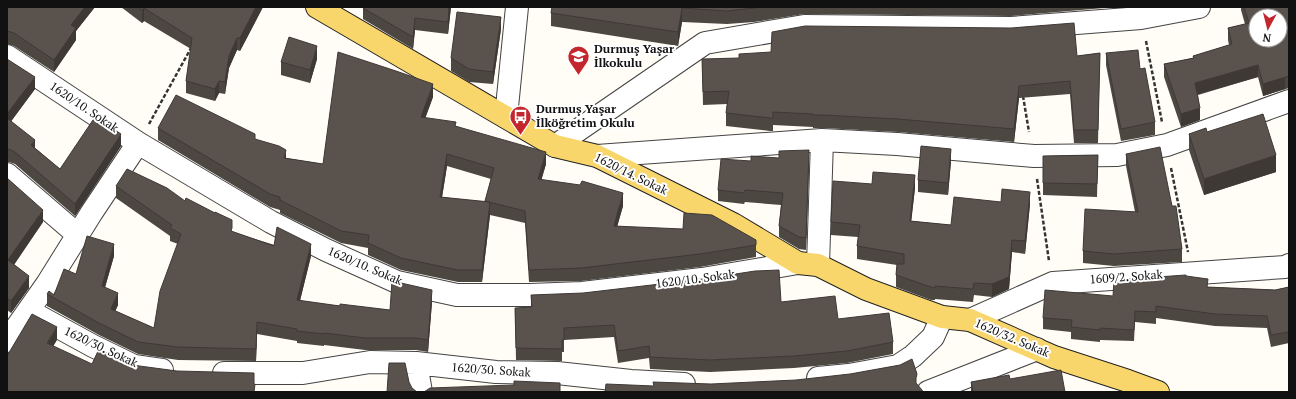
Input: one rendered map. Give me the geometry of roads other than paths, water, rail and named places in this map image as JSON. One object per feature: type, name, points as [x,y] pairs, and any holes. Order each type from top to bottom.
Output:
[{"type":"main road","name":"1620/14. Sokak","points":[[317,7],[555,146],[597,156],[808,264]]},
{"type":"main road","name":"1620/32. Sokak","points":[[808,264],[866,289],[942,317],[970,320],[1054,356],[1158,392]]},
{"type":"street","points":[[506,117],[517,7]]},
{"type":"street","points":[[555,146],[705,43],[804,26],[1011,28],[1141,18],[1199,7]]},
{"type":"street","name":"1620/10. Sokak","points":[[7,56],[138,144],[271,222],[326,250],[397,282],[457,294],[530,295],[582,293],[702,279],[808,264]]},
{"type":"street","points":[[597,156],[822,140],[896,144],[1034,156],[1117,155],[1167,145],[1289,101]]},
{"type":"street","points":[[808,264],[822,140]]},
{"type":"street","points":[[8,339],[47,284],[138,144]]},
{"type":"street","points":[[7,174],[78,235]]},
{"type":"street","name":"1609/2. Sokak","points":[[970,320],[1053,283],[1284,267],[1289,265]]},
{"type":"street","name":"1620/30. Sokak","points":[[29,311],[93,346],[134,366],[184,372]]},
{"type":"street","points":[[802,379],[849,374],[898,366],[913,356],[933,337],[942,317]]},
{"type":"street","points":[[928,392],[1037,349]]},
{"type":"street","name":"1620/30. Sokak","points":[[206,373],[303,373],[370,362],[416,362],[496,372],[557,373],[631,381],[702,385]]},
{"type":"street","points":[[416,362],[421,392]]},
{"type":"place","name":"Durmuş Yaşar İlkokulu","points":[[578,76]]},
{"type":"place","name":"Durmuş Yaşar İlköğretim Okulu","points":[[520,136]]}]
